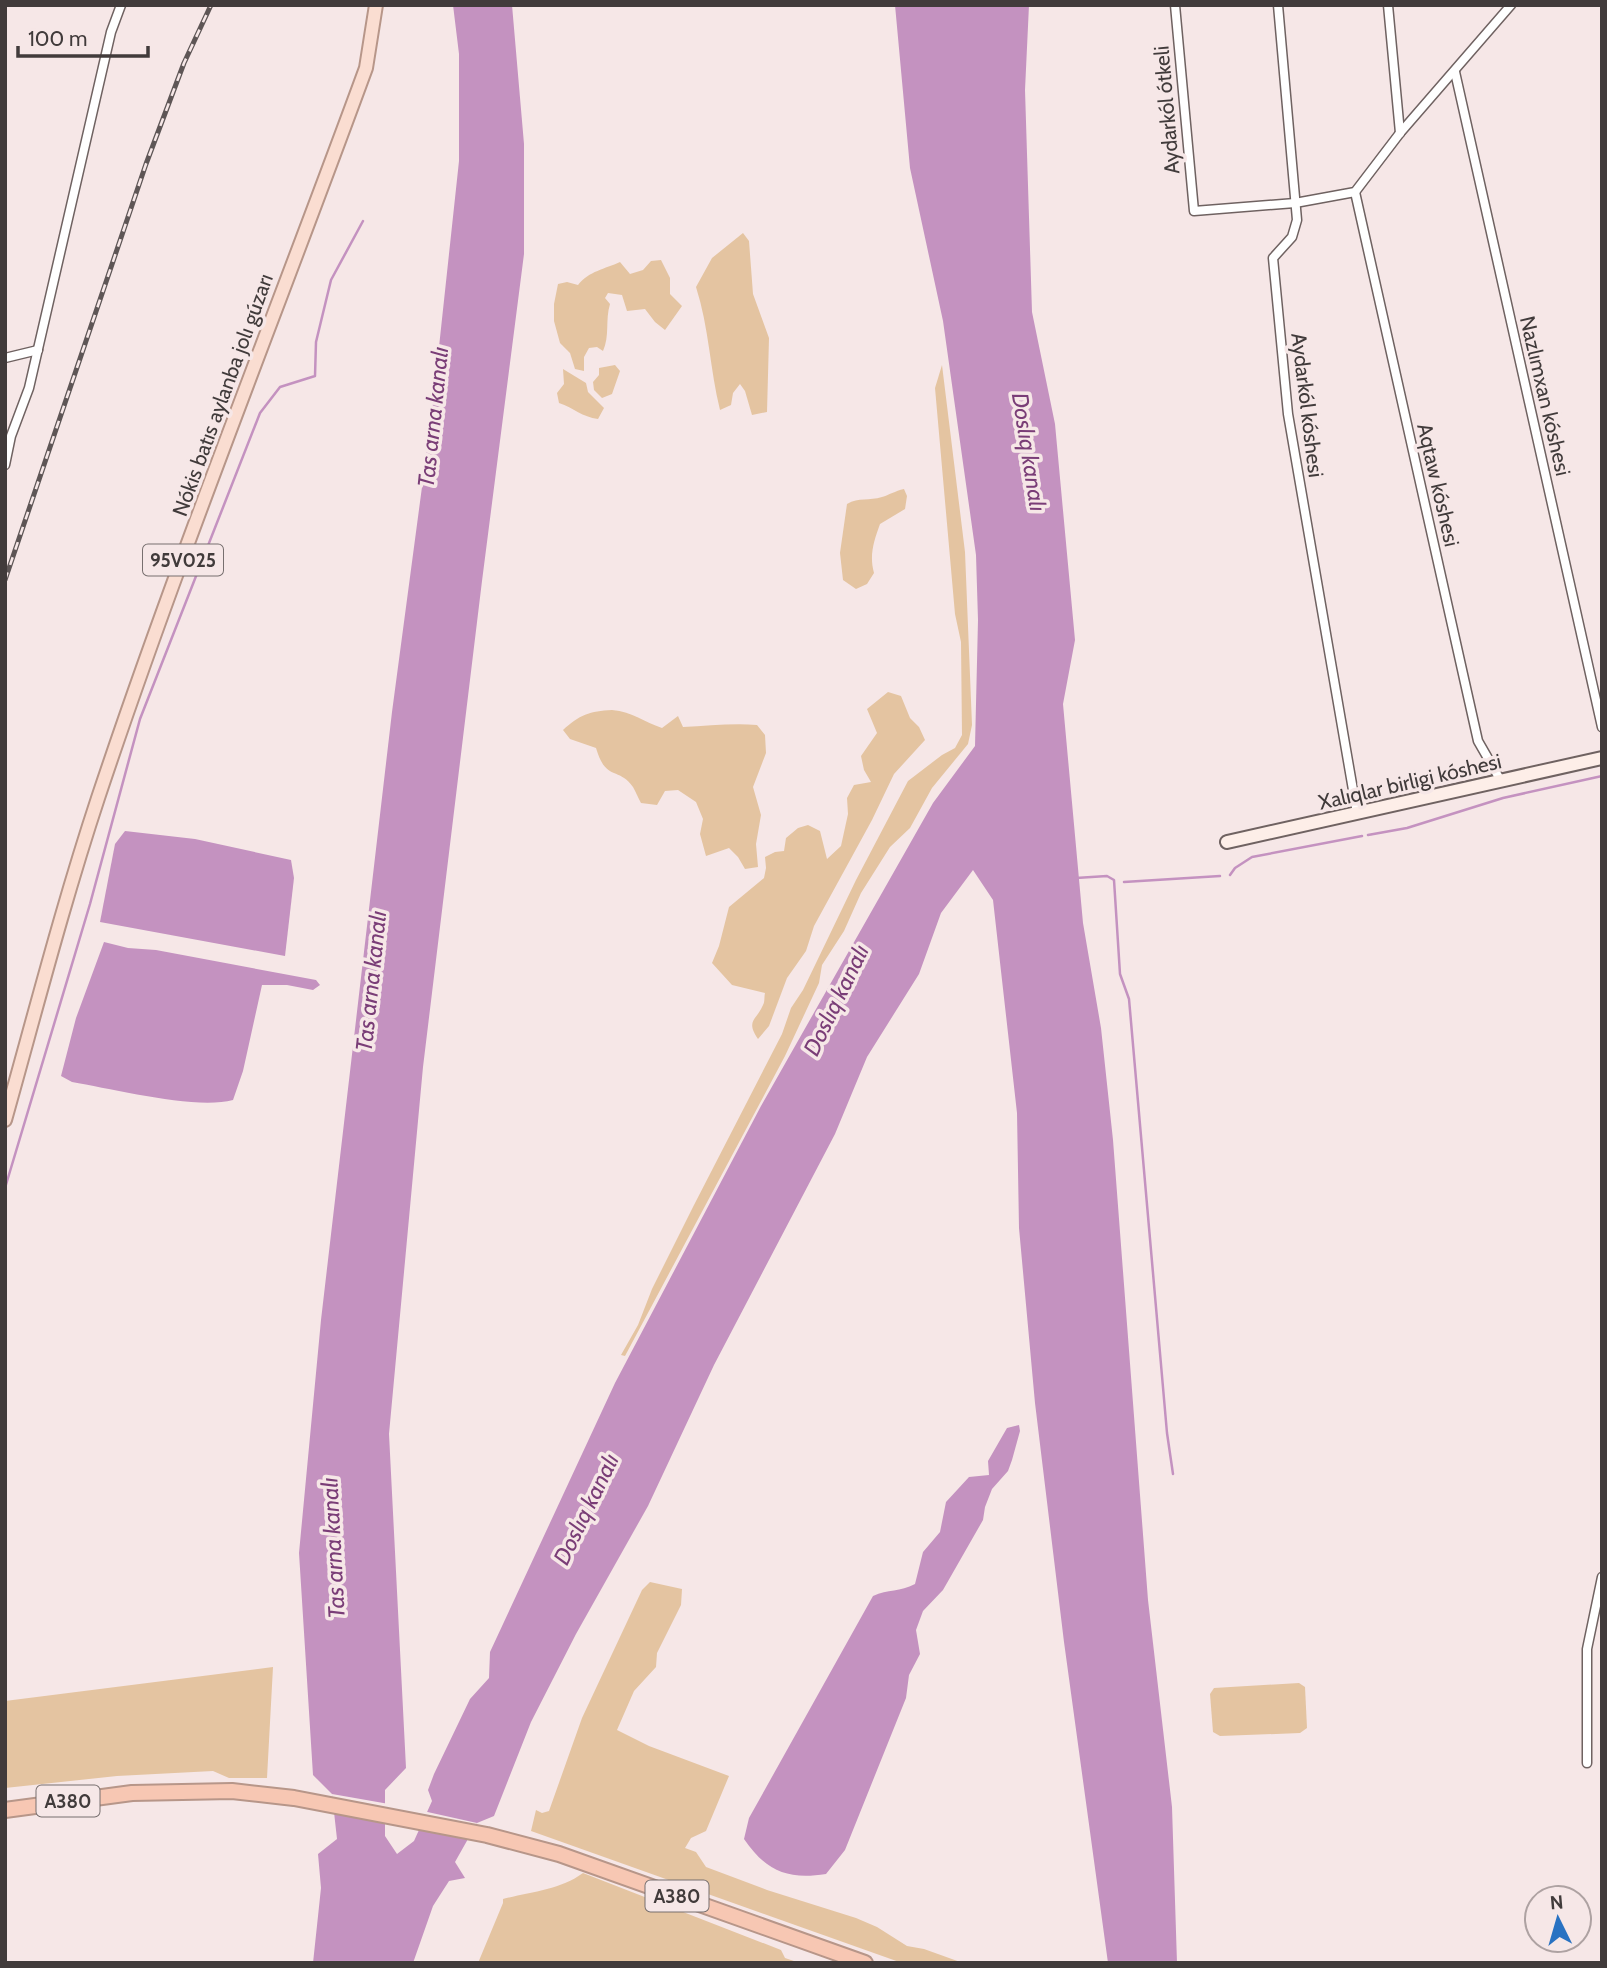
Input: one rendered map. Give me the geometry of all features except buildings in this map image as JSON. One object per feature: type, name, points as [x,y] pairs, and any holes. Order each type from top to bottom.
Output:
[{"type":"highway","name":"A380","points":[[5,1810],[131,1793],[232,1791],[326,1803],[414,1819],[559,1854],[865,1963]]},
{"type":"main road","name":"Nókis batıs aylanba jolı gúzarı","points":[[5,1120],[98,798],[216,468],[366,68],[376,5]]},
{"type":"street","points":[[5,465],[11,436],[29,388],[111,33],[121,5]]},
{"type":"street","name":"Aydarkól ótkeli","points":[[1175,5],[1194,211],[1295,203]]},
{"type":"street","name":"Aydarkól kóshesi","points":[[1278,5],[1297,220],[1292,237],[1273,258],[1288,414],[1357,813]]},
{"type":"street","points":[[1388,5],[1400,133]]},
{"type":"street","points":[[1295,203],[1355,192],[1400,133],[1511,5]]},
{"type":"street","name":"Nazlımxan kóshesi","points":[[1455,72],[1602,727]]},
{"type":"street","name":"Aqtaw kóshesi","points":[[1355,192],[1478,741],[1501,781]]},
{"type":"street","points":[[5,358],[38,350]]},
{"type":"street","name":"Xalıqlar birligi kóshesi","points":[[1227,842],[1602,758]]},
{"type":"street","points":[[1587,1763],[1587,1649],[1602,1577]]},
{"type":"shaded area","points":[[743,233],[749,241],[753,294],[769,338],[767,412],[752,415],[745,391],[740,384],[733,393],[731,405],[720,410],[704,317],[696,287],[712,258]]},
{"type":"shaded area","points":[[661,260],[670,278],[670,294],[682,306],[665,330],[645,309],[627,311],[622,295],[608,293],[605,298],[610,304],[603,351],[597,347],[589,348],[584,357],[584,371],[575,369],[570,353],[560,343],[554,321],[558,284],[567,282],[578,285],[592,273],[620,262],[630,274],[643,270],[651,261]]},
{"type":"shaded area","points":[[615,365],[620,371],[612,394],[602,398],[594,390],[593,382],[599,375],[599,368]]},
{"type":"shaded area","points":[[942,365],[965,552],[972,725],[968,744],[932,788],[910,828],[890,847],[861,893],[844,931],[822,965],[819,983],[785,1056],[625,1356],[621,1355],[782,1034],[791,1008],[803,990],[908,781],[955,748],[962,735],[961,642],[955,614],[935,388]]},
{"type":"shaded area","points":[[563,369],[586,383],[588,392],[604,408],[598,419],[559,403],[557,393],[564,384]]},
{"type":"shaded area","points":[[904,489],[907,496],[905,509],[880,524],[872,554],[874,573],[867,584],[856,589],[843,580],[840,553],[847,504],[882,497]]},
{"type":"shaded area","points":[[888,692],[901,696],[910,718],[919,727],[925,740],[894,774],[814,926],[806,951],[787,978],[769,1026],[758,1039],[752,1024],[764,1004],[765,993],[732,985],[712,963],[729,907],[764,878],[765,857],[784,851],[786,838],[798,828],[808,825],[820,831],[827,859],[841,846],[848,814],[847,798],[854,785],[871,782],[864,770],[861,756],[877,733],[867,709]]},
{"type":"shaded area","points":[[612,710],[662,728],[678,716],[683,727],[757,725],[765,735],[766,753],[753,787],[761,815],[756,844],[758,867],[745,869],[729,848],[706,856],[700,834],[703,819],[696,802],[678,790],[665,791],[657,805],[641,803],[628,781],[608,770],[596,748],[570,739],[563,730],[585,715]]},
{"type":"shaded area","points":[[650,1582],[682,1589],[681,1605],[657,1653],[656,1667],[634,1691],[617,1730],[649,1746],[729,1776],[706,1831],[691,1838],[685,1848],[696,1852],[706,1867],[767,1890],[856,1918],[877,1927],[907,1946],[963,1963],[902,1963],[531,1831],[536,1810],[542,1813],[549,1811],[582,1718],[642,1590]]},
{"type":"shaded area","points":[[273,1667],[267,1778],[229,1778],[213,1771],[117,1776],[5,1788],[5,1701]]},
{"type":"shaded area","points":[[1299,1683],[1305,1687],[1307,1728],[1300,1733],[1220,1736],[1213,1732],[1210,1694],[1214,1688]]},
{"type":"shaded area","points":[[583,1873],[781,1950],[785,1958],[800,1963],[478,1963],[503,1899],[555,1887]]},
{"type":"water","points":[[453,5],[512,5],[524,144],[524,254],[423,1067],[389,1434],[406,1768],[385,1790],[385,1836],[397,1854],[414,1841],[432,1801],[428,1790],[434,1774],[470,1699],[489,1678],[490,1652],[615,1383],[761,1106],[933,803],[975,746],[978,620],[976,555],[943,321],[910,168],[895,5],[1029,5],[1025,90],[1032,312],[1055,424],[1075,640],[1063,704],[1083,923],[1101,1028],[1113,1140],[1148,1600],[1172,1807],[1177,1963],[1108,1963],[1064,1642],[1035,1403],[1019,1228],[1017,1113],[993,900],[973,870],[941,913],[919,974],[867,1057],[835,1134],[714,1365],[648,1506],[576,1634],[531,1722],[494,1816],[477,1823],[455,1862],[465,1878],[449,1881],[433,1906],[413,1963],[313,1963],[321,1888],[318,1854],[337,1839],[332,1794],[313,1775],[299,1553],[321,1320],[392,712],[432,412],[459,161],[459,54]]},
{"type":"water","points":[[125,831],[195,839],[291,860],[294,878],[285,956],[100,922],[115,844]]},
{"type":"water","points":[[104,942],[316,980],[320,985],[313,990],[287,985],[262,985],[243,1071],[233,1100],[176,1101],[72,1082],[61,1076],[76,1018]]},
{"type":"water","points":[[1019,1425],[1020,1431],[1008,1471],[992,1489],[983,1520],[943,1590],[923,1611],[916,1630],[920,1654],[909,1675],[906,1698],[845,1850],[826,1874],[800,1876],[769,1866],[744,1839],[749,1818],[873,1596],[915,1584],[923,1552],[940,1532],[946,1502],[969,1477],[989,1475],[988,1461],[1007,1428]]},
{"type":"pier","points":[[332,1794],[389,1804],[389,1821],[333,1812]]},
{"type":"pier","points":[[423,1811],[477,1823],[469,1839],[416,1827]]},
{"type":"waterway","points":[[5,1188],[90,904],[140,719],[260,413],[280,387],[315,376],[316,342],[331,280],[363,221]]},
{"type":"waterway","points":[[1368,835],[1407,828],[1503,798],[1602,776]]},
{"type":"waterway","points":[[1230,875],[1235,868],[1252,857],[1362,836]]},
{"type":"waterway","points":[[1076,878],[1107,876],[1114,880],[1120,974],[1129,999],[1167,1433],[1173,1474]]},
{"type":"waterway","points":[[1124,882],[1220,876]]},
{"type":"railway","points":[[5,580],[146,164],[184,63],[211,5]]},
{"type":"water label","name":"Tas arna kanalı","points":[[433,417]]},
{"type":"water label","name":"Doslıq kanalı","points":[[1029,452]]},
{"type":"water label","name":"Tas arna kanalı","points":[[371,981]]},
{"type":"water label","name":"Doslıq kanalı","points":[[836,1000]]},
{"type":"water label","name":"Doslıq kanalı","points":[[586,1509]]},
{"type":"water label","name":"Tas arna kanalı","points":[[333,1548]]}]
